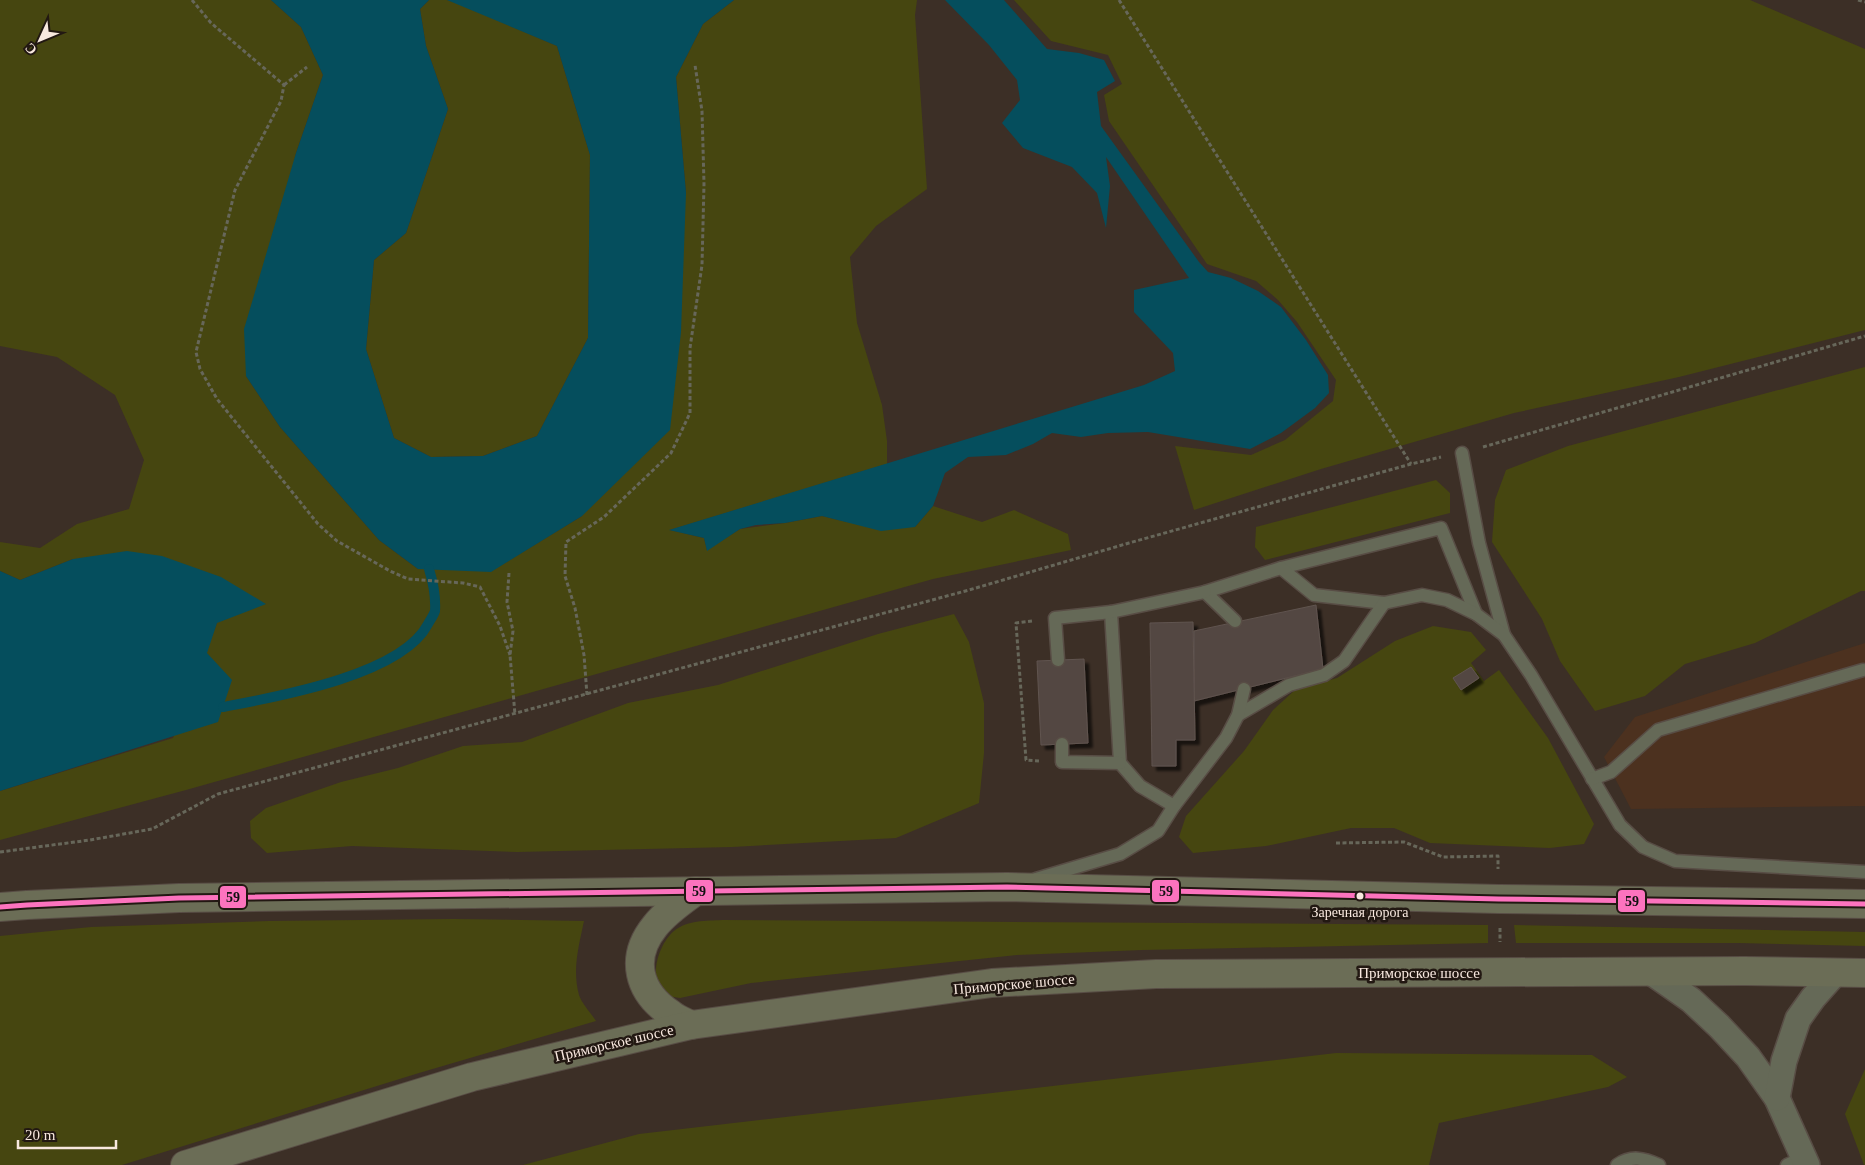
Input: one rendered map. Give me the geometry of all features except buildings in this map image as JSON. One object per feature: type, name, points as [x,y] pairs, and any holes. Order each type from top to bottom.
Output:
[{"type":"highway","points":[[0,907],[179,898],[1007,887],[1499,899],[1865,904]]},
{"type":"highway","points":[[692,1025],[671,1014],[651,997],[643,984],[639,966],[642,948],[655,926],[671,909],[696,891]]},
{"type":"highway","name":"Приморское шоссе","points":[[185,1165],[472,1077],[692,1025],[992,983],[1156,974],[1745,971],[1865,973]]},
{"type":"street","points":[[1651,972],[1691,1000],[1748,1057],[1778,1098],[1799,1162]]},
{"type":"street","points":[[1778,1098],[1784,1061],[1798,1019],[1813,998],[1836,972]]},
{"type":"lane","points":[[1462,453],[1478,543],[1504,635],[1531,675],[1620,825],[1643,847],[1675,861],[1865,872]]},
{"type":"lane","points":[[1058,660],[1055,618],[1111,612],[1205,592],[1281,568],[1442,528],[1476,614]]},
{"type":"lane","points":[[1281,568],[1314,595],[1384,603],[1422,595],[1447,600],[1476,614],[1504,635]]},
{"type":"lane","points":[[1205,592],[1235,621]]},
{"type":"lane","points":[[1238,715],[1289,685],[1324,675],[1344,661],[1384,603]]},
{"type":"lane","points":[[1111,612],[1120,763],[1140,786],[1174,806]]},
{"type":"lane","points":[[1592,778],[1611,772],[1658,730],[1863,670]]},
{"type":"lane","points":[[1007,887],[1120,854],[1158,831],[1174,806],[1226,738],[1238,715],[1244,689]]},
{"type":"lane","points":[[1062,744],[1062,762],[1120,763]]},
{"type":"lane","points":[[1617,1165],[1626,1159],[1646,1158],[1659,1165]]},
{"type":"path","points":[[192,0],[211,22],[284,85]]},
{"type":"path","points":[[1119,0],[1411,464]]},
{"type":"path","points":[[1858,0],[1865,2]]},
{"type":"path","points":[[587,694],[584,655],[575,608],[565,576],[566,542],[604,517],[671,453],[690,413],[690,348],[702,265],[704,184],[702,112],[695,65]]},
{"type":"path","points":[[308,67],[284,85],[281,101],[235,190],[196,352],[200,369],[217,399],[318,524],[337,540],[390,571],[408,579],[442,583],[463,583],[480,587],[500,626],[510,655]]},
{"type":"path","points":[[0,852],[90,840],[152,829],[218,794],[515,715],[969,590],[1411,464],[1462,453],[1865,336]]},
{"type":"path","points":[[509,573],[507,602],[513,631],[510,655],[515,715]]},
{"type":"path","points":[[1055,618],[1016,623],[1026,760],[1062,762]]},
{"type":"shaded area","points":[[0,0],[271,0],[301,27],[323,75],[296,153],[246,376],[280,427],[379,540],[418,569],[500,566],[582,516],[686,193],[676,77],[703,24],[734,0],[917,0],[915,15],[927,189],[876,226],[850,257],[857,323],[882,405],[887,441],[887,464],[670,530],[704,538],[707,550],[740,529],[822,516],[847,522],[915,527],[933,506],[982,522],[1014,510],[1068,534],[1071,550],[933,579],[186,790],[0,840],[0,791],[173,738],[217,623],[73,559],[20,580],[0,571],[0,542],[40,548],[77,524],[129,509],[144,460],[115,395],[57,357],[0,346]]},
{"type":"shaded area","points":[[429,0],[447,0],[457,3],[557,46],[590,155],[588,338],[537,436],[483,456],[431,457],[394,438],[366,349],[374,260],[406,233],[448,109],[426,46],[420,9]]},
{"type":"shaded area","points":[[1014,0],[1750,0],[1865,49],[1865,330],[1679,377],[1514,413],[1321,469],[1194,510],[1175,446],[1251,455],[1285,440],[1333,401],[1336,380],[1297,322],[1278,300],[1256,281],[1207,264],[1109,121],[1104,95],[1122,84],[1108,55],[1051,41]]},
{"type":"shaded area","points":[[1865,367],[1865,591],[1861,591],[1755,643],[1685,664],[1645,696],[1595,711],[1560,661],[1542,619],[1492,542],[1495,500],[1506,470],[1568,446]]},
{"type":"shaded area","points":[[1436,480],[1450,493],[1450,513],[1265,560],[1255,547],[1256,527]]},
{"type":"shaded area","points":[[954,614],[969,642],[984,703],[984,753],[979,803],[896,838],[732,847],[517,852],[352,846],[267,853],[251,838],[250,821],[266,808],[341,782],[398,768],[463,746],[522,742],[628,703],[718,685],[878,634]]},
{"type":"shaded area","points":[[1433,626],[1471,632],[1486,650],[1471,663],[1484,681],[1499,670],[1548,738],[1594,824],[1584,844],[1550,848],[1430,843],[1394,828],[1351,828],[1266,846],[1193,853],[1179,837],[1186,816],[1244,751],[1273,710],[1295,690],[1337,678],[1395,641]]},
{"type":"shaded area","points":[[1865,643],[1865,806],[1631,809],[1604,757],[1635,717]]},
{"type":"shaded area","points":[[453,919],[584,921],[576,967],[577,986],[580,998],[596,1021],[419,1073],[122,1165],[0,1165],[0,936],[91,927],[269,921]]},
{"type":"shaded area","points":[[722,920],[1488,925],[1488,943],[1142,950],[1017,955],[751,983],[680,998],[668,996],[661,990],[657,982],[656,973],[659,954],[668,937],[679,927],[685,925]]},
{"type":"shaded area","points":[[1514,925],[1865,932],[1865,946],[1738,943],[1516,943]]},
{"type":"shaded area","points":[[1336,1053],[1592,1055],[1627,1077],[1608,1087],[1439,1123],[1429,1165],[523,1165],[639,1134]]},
{"type":"shaded area","points":[[1865,1069],[1865,1165],[1864,1165],[1845,1114]]},
{"type":"water","points":[[271,0],[429,0],[420,9],[426,46],[448,109],[406,233],[374,260],[366,349],[394,438],[431,457],[483,456],[537,436],[588,338],[590,155],[557,46],[447,0],[734,0],[703,24],[676,77],[686,193],[681,332],[670,430],[582,516],[491,572],[418,569],[379,540],[280,427],[246,376],[244,329],[296,153],[323,75],[301,27]]},
{"type":"water","points":[[945,0],[1004,0],[1047,49],[1079,53],[1104,60],[1115,81],[1097,92],[1101,126],[1208,272],[1231,278],[1258,291],[1281,307],[1306,340],[1328,375],[1329,393],[1315,408],[1281,433],[1250,449],[1148,432],[1108,433],[1081,437],[1052,433],[1033,444],[1006,455],[968,457],[945,473],[933,506],[915,527],[881,531],[822,516],[740,529],[707,551],[704,538],[669,530],[1144,385],[1175,371],[1173,353],[1134,312],[1134,290],[1189,278],[1106,157],[1110,186],[1106,228],[1097,193],[1072,167],[1023,148],[1002,123],[1020,100],[1017,80],[989,45]]},
{"type":"water","points":[[127,551],[162,556],[221,577],[266,604],[217,623],[207,653],[232,680],[218,722],[0,791],[0,571],[20,580],[73,559]]},
{"type":"waterway","points":[[223,707],[274,697],[336,681],[366,670],[392,657],[414,642],[434,613],[435,595],[429,569]]},
{"type":"transit line","name":"59","points":[[0,907],[179,898],[1007,887],[1499,899],[1865,904]]},
{"type":"place","name":"Заречная дорога","points":[[1360,896]]}]
